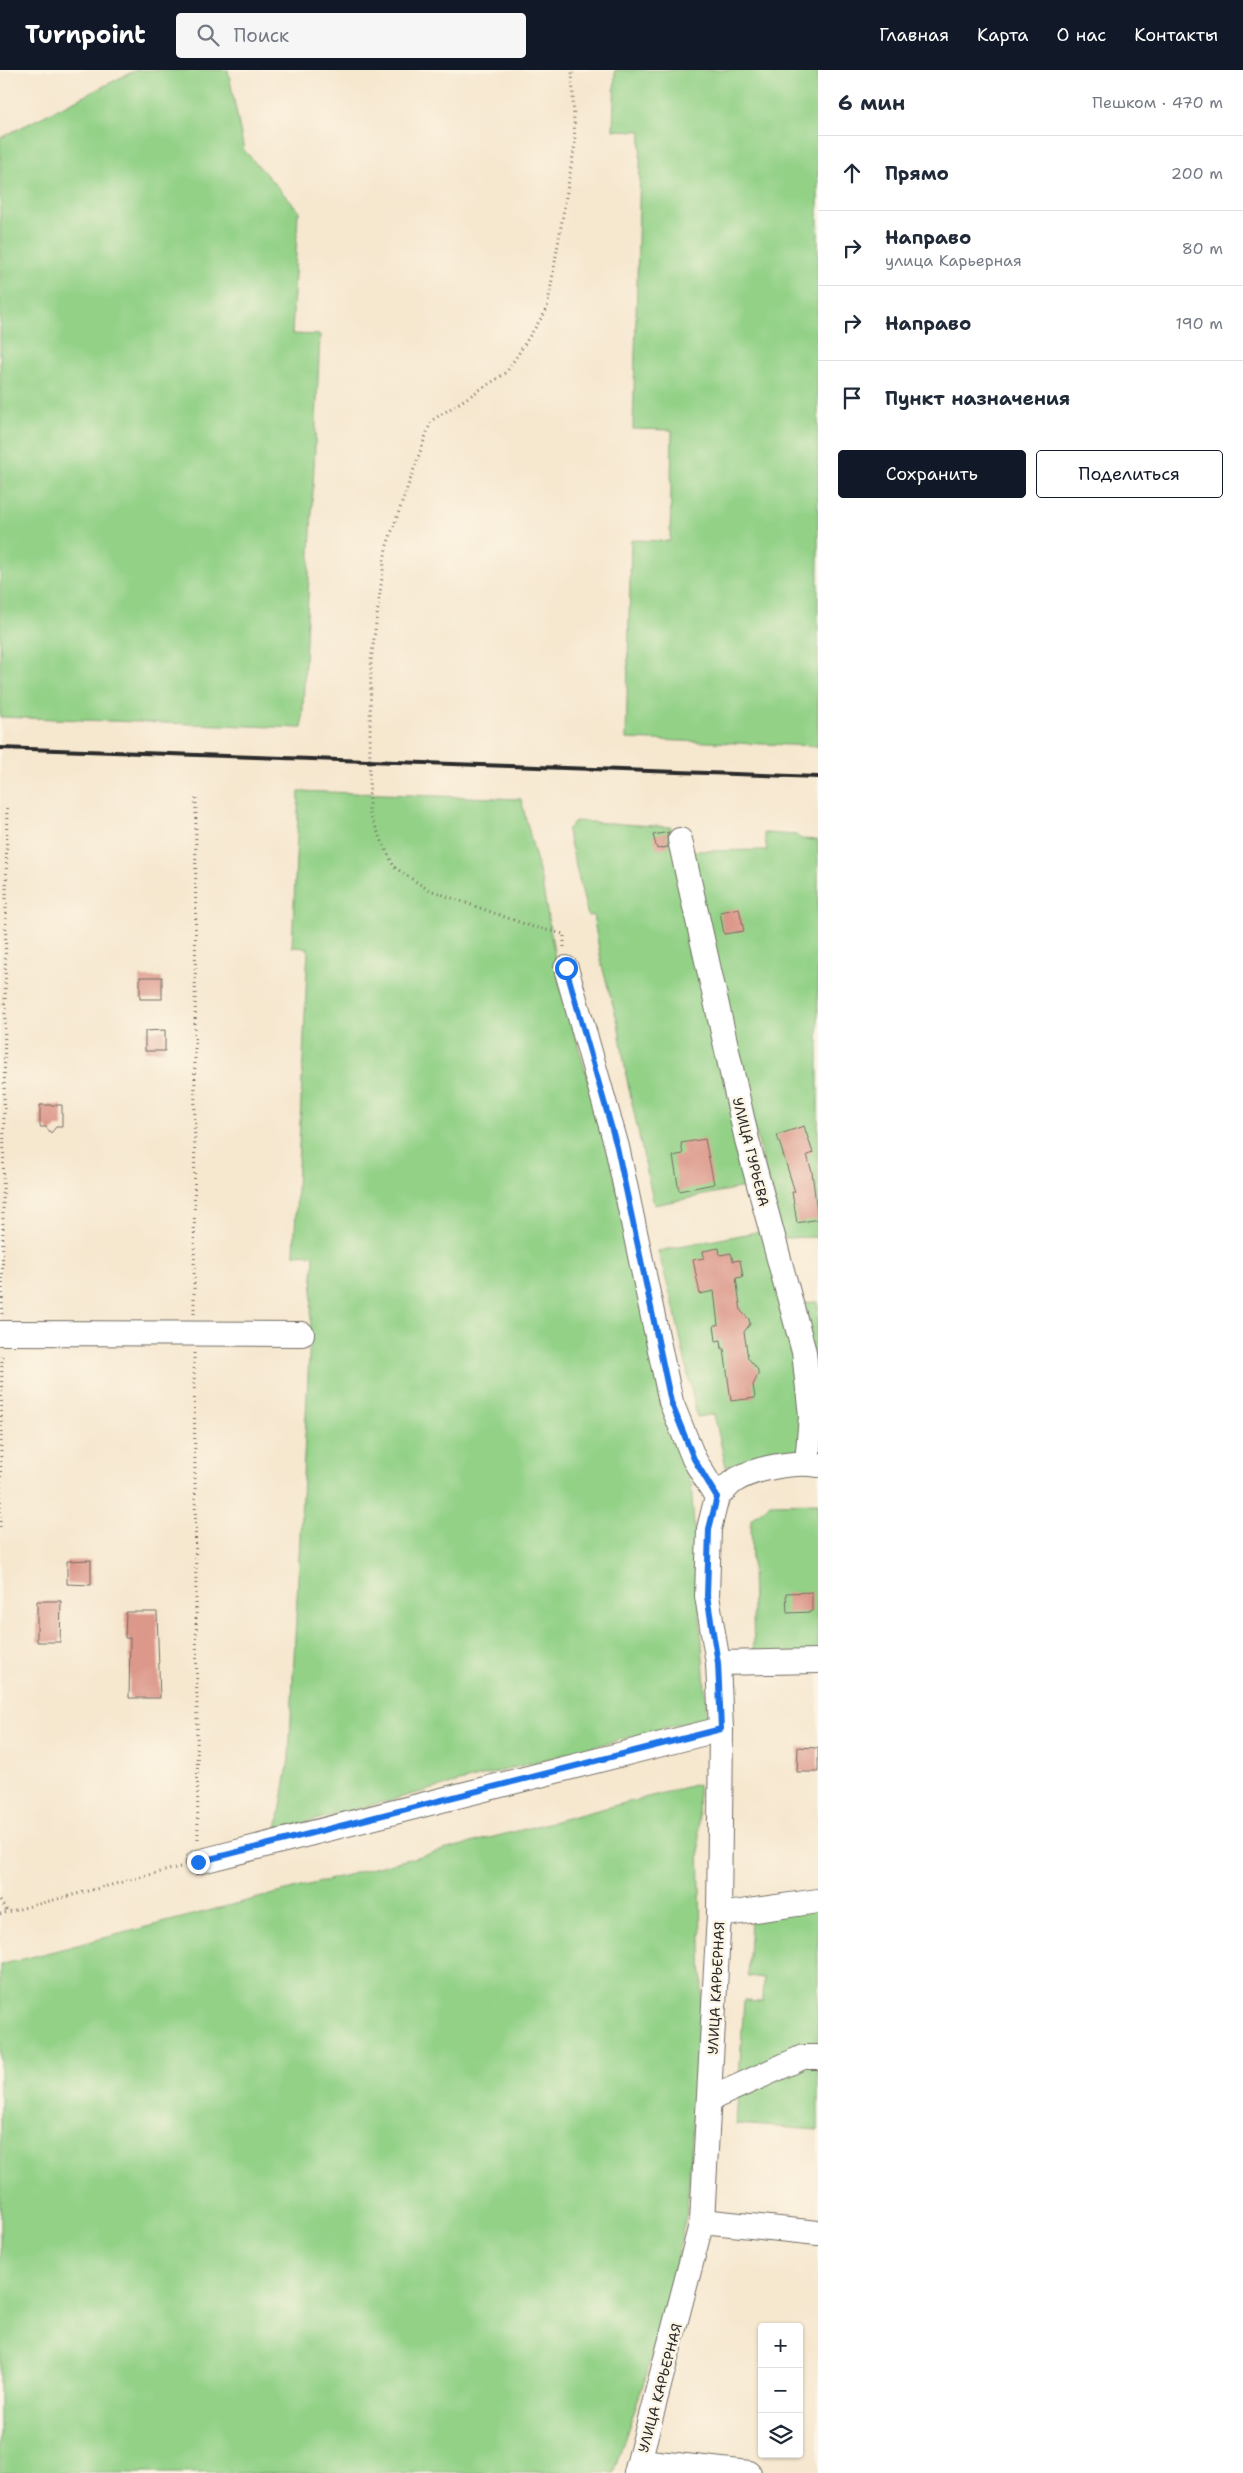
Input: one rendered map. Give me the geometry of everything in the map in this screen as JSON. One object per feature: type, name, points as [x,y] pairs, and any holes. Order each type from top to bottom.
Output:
[{"type":"street","name":"УЛИЦА ГУРЬЕВА","points":[[680,840],[747,1140],[804,1352],[811,1416],[812,1464]]},
{"type":"street","points":[[566,968],[617,1147],[671,1402],[694,1459],[717,1497],[734,1481],[755,1470],[812,1464]]},
{"type":"street","points":[[1,1333],[302,1334]]},
{"type":"street","name":"УЛИЦА КАРЬЕРНАЯ","points":[[638,2467],[702,2221],[719,1915],[721,1729],[718,1663],[707,1596],[709,1529],[717,1497]]},
{"type":"street","points":[[718,1663],[818,1661]]},
{"type":"street","points":[[198,1862],[721,1729]]},
{"type":"street","points":[[719,1915],[818,1901]]},
{"type":"street","points":[[710,2099],[804,2057],[818,2057]]},
{"type":"street","points":[[702,2221],[818,2233]]},
{"type":"street","points":[[638,2467],[749,2473]]},
{"type":"path","points":[[566,968],[564,934],[533,927],[427,890],[394,867],[369,813],[371,661],[386,548],[431,422],[506,373],[547,310],[575,144],[572,70]]},
{"type":"path","points":[[0,1527],[7,804]]},
{"type":"path","points":[[0,1914],[198,1862]]},
{"type":"path","points":[[0,1901],[8,1912]]},
{"type":"green space","points":[[136,70],[228,70],[244,150],[301,213],[298,213],[292,334],[320,335],[302,728],[0,717],[0,138]]},
{"type":"green space","points":[[615,70],[818,70],[818,746],[626,739],[631,540],[670,541],[672,430],[633,429],[641,131],[613,130]]},
{"type":"green space","points":[[299,791],[521,799],[542,883],[560,986],[608,1145],[663,1409],[691,1483],[707,1717],[277,1830],[289,1759],[314,1255],[294,1254],[308,948],[292,947]]},
{"type":"green space","points":[[575,821],[671,827],[685,898],[755,1185],[654,1205],[627,1080],[618,1023],[602,966],[593,915],[588,916],[567,830]]},
{"type":"green space","points":[[764,833],[797,835],[801,839],[818,840],[818,1237],[781,1238],[689,851],[767,850]]},
{"type":"green space","points":[[767,1230],[783,1287],[807,1438],[796,1453],[726,1467],[714,1414],[697,1417],[674,1308],[658,1251]]},
{"type":"green space","points":[[818,1302],[818,1369],[811,1357],[800,1303]]},
{"type":"green space","points":[[818,1503],[818,1653],[754,1657],[751,1519],[770,1504]]},
{"type":"green space","points":[[698,1784],[702,1994],[687,2211],[672,2281],[646,2376],[613,2473],[0,2473],[0,1965]]},
{"type":"green space","points":[[752,1901],[818,1906],[818,2130],[736,2124],[744,2000],[763,2001],[764,1978],[748,1976]]},
{"type":"building","points":[[669,832],[667,836],[668,847],[657,849],[653,835]]},
{"type":"building","points":[[739,908],[744,931],[724,934],[720,912]]},
{"type":"building","points":[[140,977],[162,977],[162,999],[140,999]]},
{"type":"building","points":[[165,1030],[165,1051],[145,1051],[145,1031]]},
{"type":"building","points":[[40,1105],[62,1105],[62,1127],[56,1127],[51,1133],[46,1127],[40,1127]]},
{"type":"building","points":[[804,1126],[813,1153],[807,1155],[812,1172],[818,1219],[797,1223],[792,1192],[795,1192],[777,1135]]},
{"type":"building","points":[[705,1139],[714,1184],[679,1191],[673,1156],[683,1154],[681,1143]]},
{"type":"building","points":[[719,1248],[720,1255],[731,1253],[733,1261],[740,1260],[743,1277],[736,1278],[741,1311],[749,1319],[750,1324],[744,1332],[748,1358],[758,1370],[758,1375],[753,1385],[755,1398],[731,1401],[724,1349],[722,1349],[721,1340],[716,1341],[714,1325],[718,1325],[714,1291],[700,1294],[693,1260],[704,1258],[703,1251]]},
{"type":"building","points":[[91,1560],[91,1585],[67,1584],[67,1561]]},
{"type":"building","points":[[812,1592],[812,1612],[787,1613],[786,1593]]},
{"type":"building","points":[[37,1601],[61,1601],[60,1642],[37,1642]]},
{"type":"building","points":[[126,1612],[157,1612],[160,1698],[129,1698],[130,1638],[125,1638]]},
{"type":"building","points":[[798,1747],[818,1748],[818,1772],[797,1772]]},
{"type":"railway","points":[[0,748],[818,777]]},
{"type":"route","points":[[198,1862],[721,1729],[718,1663],[707,1596],[709,1529],[717,1497],[694,1459],[671,1402],[617,1147],[566,968]]}]
